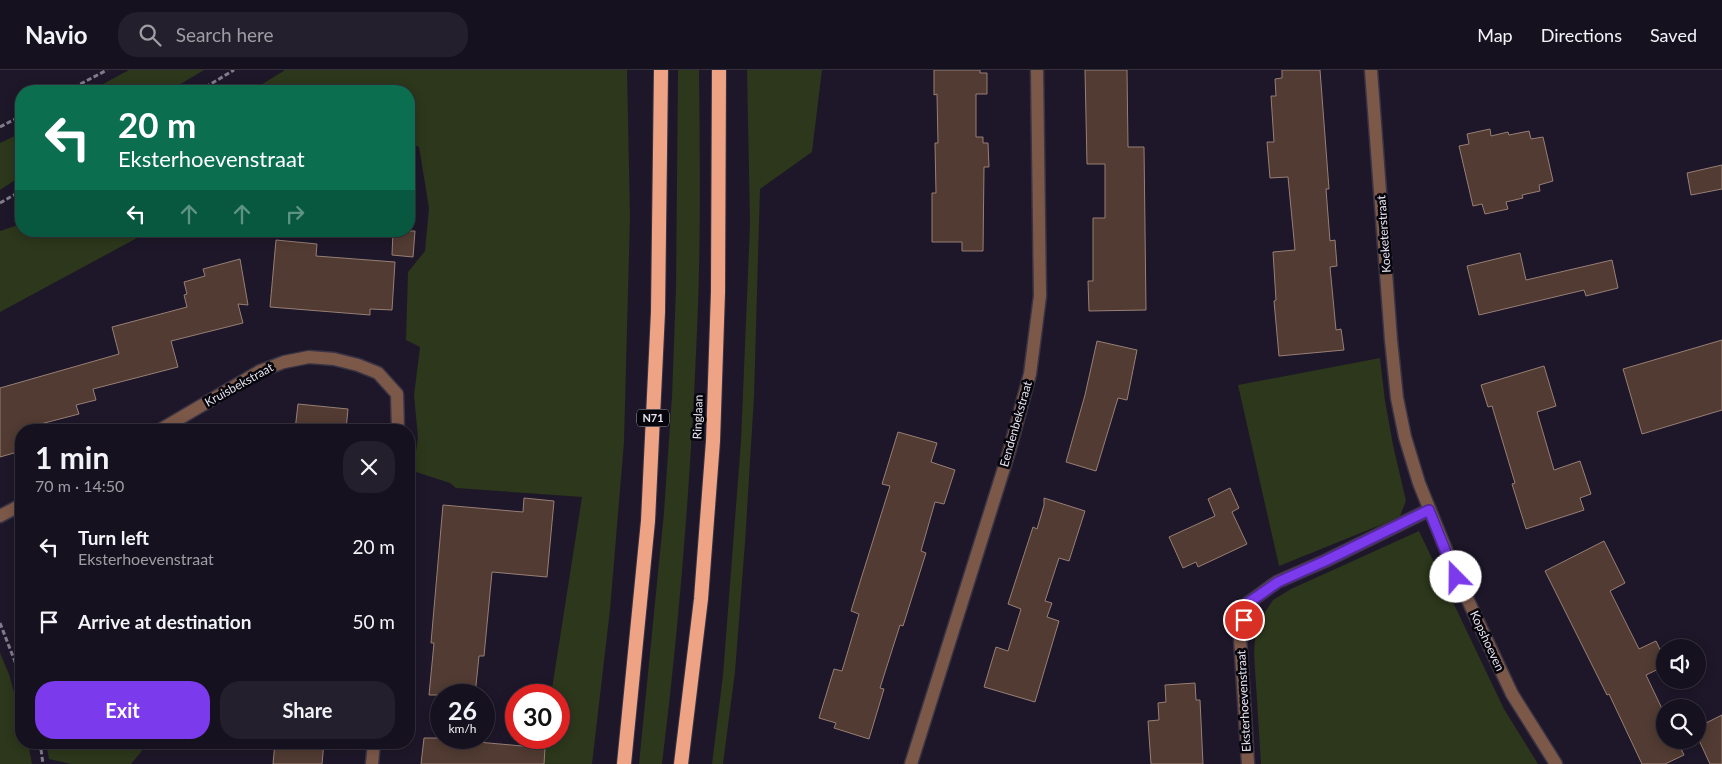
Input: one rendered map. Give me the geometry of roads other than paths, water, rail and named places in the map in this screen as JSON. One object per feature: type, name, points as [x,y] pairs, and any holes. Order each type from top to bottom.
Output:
[{"type":"highway","name":"N71","points":[[624,764],[648,521],[658,312],[661,70]]},
{"type":"highway","name":"Ringlaan","points":[[680,764],[701,600],[712,441],[718,292],[719,70]]},
{"type":"street","name":"Eendenbekstraat","points":[[911,764],[1009,452],[1030,374],[1040,296],[1037,70]]},
{"type":"street","name":"Koeketerstraat","points":[[1370,70],[1397,398]]},
{"type":"street","name":"Kruisbekstraat","points":[[170,424],[260,371],[284,362],[309,357],[342,361],[378,373],[397,394],[398,424]]},
{"type":"street","name":"Kopshoeven","points":[[1397,398],[1419,484],[1456,577],[1512,694],[1556,764]]},
{"type":"street","points":[[0,516],[15,508]]},
{"type":"street","name":"Eksterhoevenstraat","points":[[1248,764],[1240,638],[1248,603],[1278,582],[1429,510]]},
{"type":"street","points":[[372,764],[373,749]]}]
